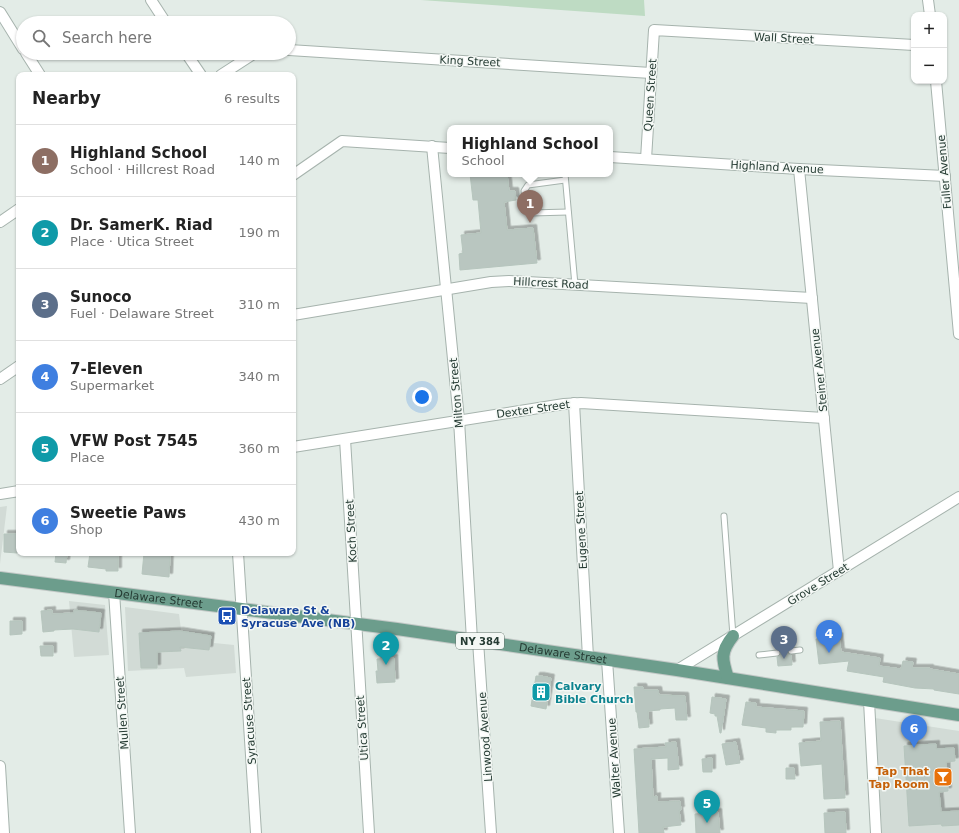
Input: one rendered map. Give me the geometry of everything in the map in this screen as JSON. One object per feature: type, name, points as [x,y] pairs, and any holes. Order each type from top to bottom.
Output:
[{"type":"main road","name":"Delaware Street","points":[[0,578],[356,623],[677,670],[959,715]]},
{"type":"main road","points":[[728,678],[723,664],[723,653],[726,644],[733,636]]},
{"type":"street","points":[[150,0],[161,16]]},
{"type":"street","points":[[928,0],[930,12]]},
{"type":"street","points":[[0,12],[16,38]]},
{"type":"street","name":"Wall Street","points":[[654,30],[911,45]]},
{"type":"street","name":"Queen Street","points":[[646,159],[654,30]]},
{"type":"street","name":"King Street","points":[[296,50],[651,73]]},
{"type":"street","points":[[30,60],[38,72]]},
{"type":"street","points":[[191,60],[199,72]]},
{"type":"street","points":[[226,72],[244,60]]},
{"type":"street","name":"Fuller Avenue","points":[[936,84],[959,334]]},
{"type":"street","points":[[296,174],[342,141],[447,148]]},
{"type":"street","name":"Milton Street","points":[[432,146],[459,420],[475,640]]},
{"type":"street","name":"Highland Avenue","points":[[613,157],[799,169],[945,176]]},
{"type":"street","name":"Steiner Avenue","points":[[799,169],[839,571]]},
{"type":"street","points":[[0,222],[16,211]]},
{"type":"street","name":"Hillcrest Road","points":[[296,314],[491,282],[509,281],[812,298]]},
{"type":"street","points":[[0,379],[16,368]]},
{"type":"street","name":"Dexter Street","points":[[296,447],[574,403],[824,418]]},
{"type":"street","name":"Eugene Street","points":[[574,403],[588,657]]},
{"type":"street","name":"Koch Street","points":[[346,439],[356,623]]},
{"type":"street","points":[[0,494],[16,491]]},
{"type":"street","name":"Grove Street","points":[[677,670],[959,497]]},
{"type":"street","name":"Syracuse Street","points":[[238,556],[256,833]]},
{"type":"street","name":"Mullen Street","points":[[114,592],[130,833]]},
{"type":"street","name":"Utica Street","points":[[356,623],[369,833]]},
{"type":"street","name":"Linwood Avenue","points":[[475,640],[491,833]]},
{"type":"street","name":"Walter Avenue","points":[[607,660],[619,833]]},
{"type":"street","points":[[868,701],[876,833]]},
{"type":"street","points":[[0,766],[4,833]]},
{"type":"lane","points":[[568,212],[531,213],[527,209],[524,191],[528,185],[565,177],[575,285]]},
{"type":"lane","points":[[724,516],[733,636]]},
{"type":"lane","points":[[791,651],[800,650]]},
{"type":"lane","points":[[759,655],[777,653]]},
{"type":"shaded area","points":[[7,506],[0,564],[0,507]]},
{"type":"shaded area","points":[[69,601],[105,605],[109,655],[74,657]]},
{"type":"shaded area","points":[[125,607],[179,614],[181,630],[214,633],[214,643],[234,645],[236,673],[186,677],[184,668],[128,671]]},
{"type":"shaded area","points":[[875,718],[959,731],[959,833],[882,833]]},
{"type":"green space","points":[[421,0],[644,0],[645,16]]},
{"type":"building","points":[[470,177],[507,177],[509,191],[515,191],[516,200],[504,202],[507,230],[533,228],[537,263],[460,270],[459,254],[463,253],[461,235],[481,233],[478,200],[473,200]]},
{"type":"building","points":[[4,534],[16,534],[16,553],[4,552]]},
{"type":"building","points":[[56,556],[67,556],[66,563],[55,562]]},
{"type":"building","points":[[90,556],[118,556],[118,571],[106,571],[106,569],[88,567]]},
{"type":"building","points":[[144,556],[170,556],[169,577],[142,574]]},
{"type":"building","points":[[52,610],[52,614],[74,613],[74,610],[101,613],[99,632],[73,629],[43,632],[41,611]]},
{"type":"building","points":[[10,621],[22,621],[22,634],[10,635]]},
{"type":"building","points":[[180,631],[211,636],[209,650],[180,647],[181,651],[157,652],[157,668],[141,668],[139,633]]},
{"type":"building","points":[[839,636],[841,652],[880,658],[879,666],[901,669],[903,661],[913,662],[912,668],[930,668],[959,674],[959,694],[883,682],[884,677],[847,671],[849,661],[819,664],[816,639]]},
{"type":"building","points":[[789,640],[790,647],[787,651],[788,654],[791,655],[792,665],[778,666],[777,657],[780,656],[781,653],[780,650],[776,649],[776,642]]},
{"type":"building","points":[[40,646],[53,646],[53,656],[41,656]]},
{"type":"building","points":[[394,658],[395,682],[377,683],[377,659]]},
{"type":"building","name":"Calvary Bible Church","points":[[536,676],[551,678],[546,709],[531,706]]},
{"type":"building","points":[[634,687],[643,687],[644,690],[658,690],[659,695],[685,696],[687,720],[676,720],[675,708],[648,711],[649,727],[639,728]]},
{"type":"building","points":[[712,697],[726,699],[721,733],[717,716],[710,713]]},
{"type":"building","points":[[746,702],[756,703],[756,707],[804,711],[803,727],[791,727],[791,730],[776,730],[776,733],[766,732],[766,728],[742,725]]},
{"type":"building","points":[[840,721],[845,798],[824,799],[822,764],[801,766],[799,743],[821,741],[820,722]]},
{"type":"building","points":[[676,742],[679,769],[668,770],[668,758],[651,759],[653,797],[657,796],[657,802],[680,801],[681,810],[679,810],[681,825],[663,827],[664,833],[639,833],[634,749],[666,747],[665,743]]},
{"type":"building","points":[[736,742],[740,763],[726,765],[722,744]]},
{"type":"building","points":[[936,744],[936,749],[954,748],[955,761],[946,762],[948,791],[939,792],[941,812],[959,811],[959,825],[942,826],[941,824],[909,826],[904,746]]},
{"type":"building","points":[[712,758],[712,772],[703,772],[702,759]]},
{"type":"building","points":[[786,768],[794,768],[795,779],[786,779]]},
{"type":"building","points":[[718,812],[720,833],[696,833],[695,814]]},
{"type":"building","points":[[845,812],[846,833],[825,833],[824,813]]},
{"type":"place","name":"Highland School","points":[[530,223]]},
{"type":"place","name":"Delaware St & Syracuse Ave (NB)","points":[[227,616]]},
{"type":"place","name":"7-Eleven","points":[[829,653]]},
{"type":"place","name":"Sunoco","points":[[784,659]]},
{"type":"place","name":"Dr. SamerK. Riad","points":[[386,665]]},
{"type":"place","name":"Calvary Bible Church","points":[[541,692]]},
{"type":"place","name":"Sweetie Paws","points":[[914,748]]},
{"type":"place","name":"Tap That Tap Room","points":[[943,777]]},
{"type":"place","name":"VFW Post 7545","points":[[707,823]]}]
